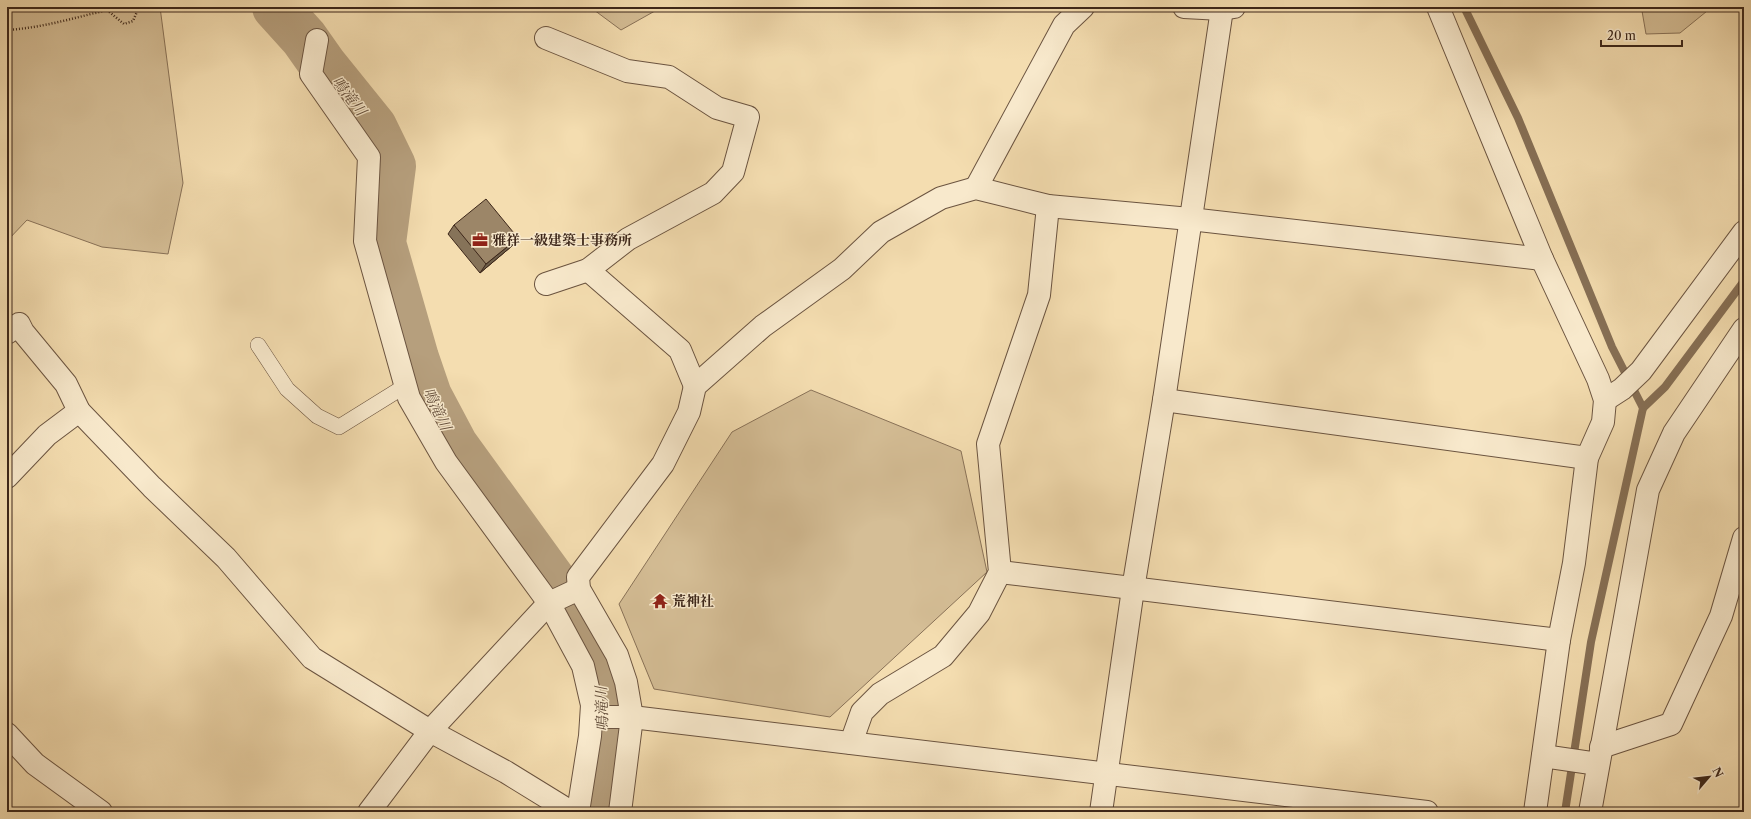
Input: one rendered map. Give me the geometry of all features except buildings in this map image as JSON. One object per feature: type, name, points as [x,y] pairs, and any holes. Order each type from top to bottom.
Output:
[{"type":"street","points":[[976,188],[1064,25],[1083,7]]},
{"type":"street","points":[[1101,812],[1133,589],[1164,400],[1190,219],[1228,8],[1184,7]]},
{"type":"street","points":[[1438,7],[1542,259],[1598,379],[1613,395]]},
{"type":"street","points":[[546,38],[627,71],[669,77],[717,108],[748,117],[733,172],[713,193],[628,239],[588,270],[546,284]]},
{"type":"street","points":[[317,40],[314,65],[311,74],[369,157],[365,241],[409,398],[446,462],[563,596],[617,655],[626,682],[609,717],[578,812]]},
{"type":"street","points":[[369,812],[430,731],[563,596],[578,577],[663,464],[689,412],[695,386],[762,326],[842,268],[880,232],[941,198],[976,188],[1048,206],[1190,219],[1542,259]]},
{"type":"street","points":[[851,743],[862,712],[880,694],[943,656],[979,613],[1000,572],[988,444],[1039,295],[1048,206]]},
{"type":"street","points":[[1535,812],[1549,757],[1559,640],[1574,562],[1587,458],[1613,395],[1641,371],[1742,238]]},
{"type":"street","points":[[588,270],[680,350],[695,386]]},
{"type":"street","points":[[7,333],[19,324],[23,332],[66,384],[80,411],[152,487],[226,558],[312,658],[430,731],[506,772],[571,812]]},
{"type":"street","points":[[1590,812],[1596,758],[1648,490],[1674,433],[1744,329]]},
{"type":"street","points":[[1164,400],[1587,458]]},
{"type":"street","points":[[7,477],[47,435],[80,411]]},
{"type":"street","points":[[1549,757],[1596,758],[1671,724],[1721,616],[1744,538]]},
{"type":"street","points":[[1000,572],[1133,589],[1249,601],[1559,640]]},
{"type":"street","points":[[563,596],[583,666],[592,705],[609,717],[851,743],[1427,812]]},
{"type":"street","points":[[609,717],[620,812]]},
{"type":"street","points":[[7,734],[35,764],[101,812]]},
{"type":"lane","points":[[258,345],[287,389],[317,416],[339,427],[405,386]]},
{"type":"path","points":[[7,30],[56,23],[107,10],[124,24],[133,21],[140,7]]},
{"type":"shaded area","points":[[7,7],[160,7],[183,183],[168,254],[102,247],[27,220],[7,241]]},
{"type":"shaded area","points":[[590,7],[662,7],[621,30]]},
{"type":"shaded area","points":[[1645,7],[1712,7],[1680,33],[1646,34],[1642,11]]},
{"type":"shaded area","points":[[811,390],[961,451],[987,572],[830,717],[654,689],[619,604],[732,432]]},
{"type":"waterway","name":"鳴滝川","points":[[276,7],[304,38],[323,65],[373,127],[392,166],[382,243],[415,358],[428,396],[454,445],[554,583],[593,658],[601,679],[605,701],[604,741],[595,812]]},
{"type":"waterway","points":[[1464,7],[1518,118],[1612,347],[1643,408],[1591,642],[1565,812]]},
{"type":"waterway","points":[[1643,408],[1665,387],[1744,281]]},
{"type":"place","name":"雅祥一級建築士事務所","points":[[480,240]]},
{"type":"place","name":"荒神社","points":[[660,601]]}]
